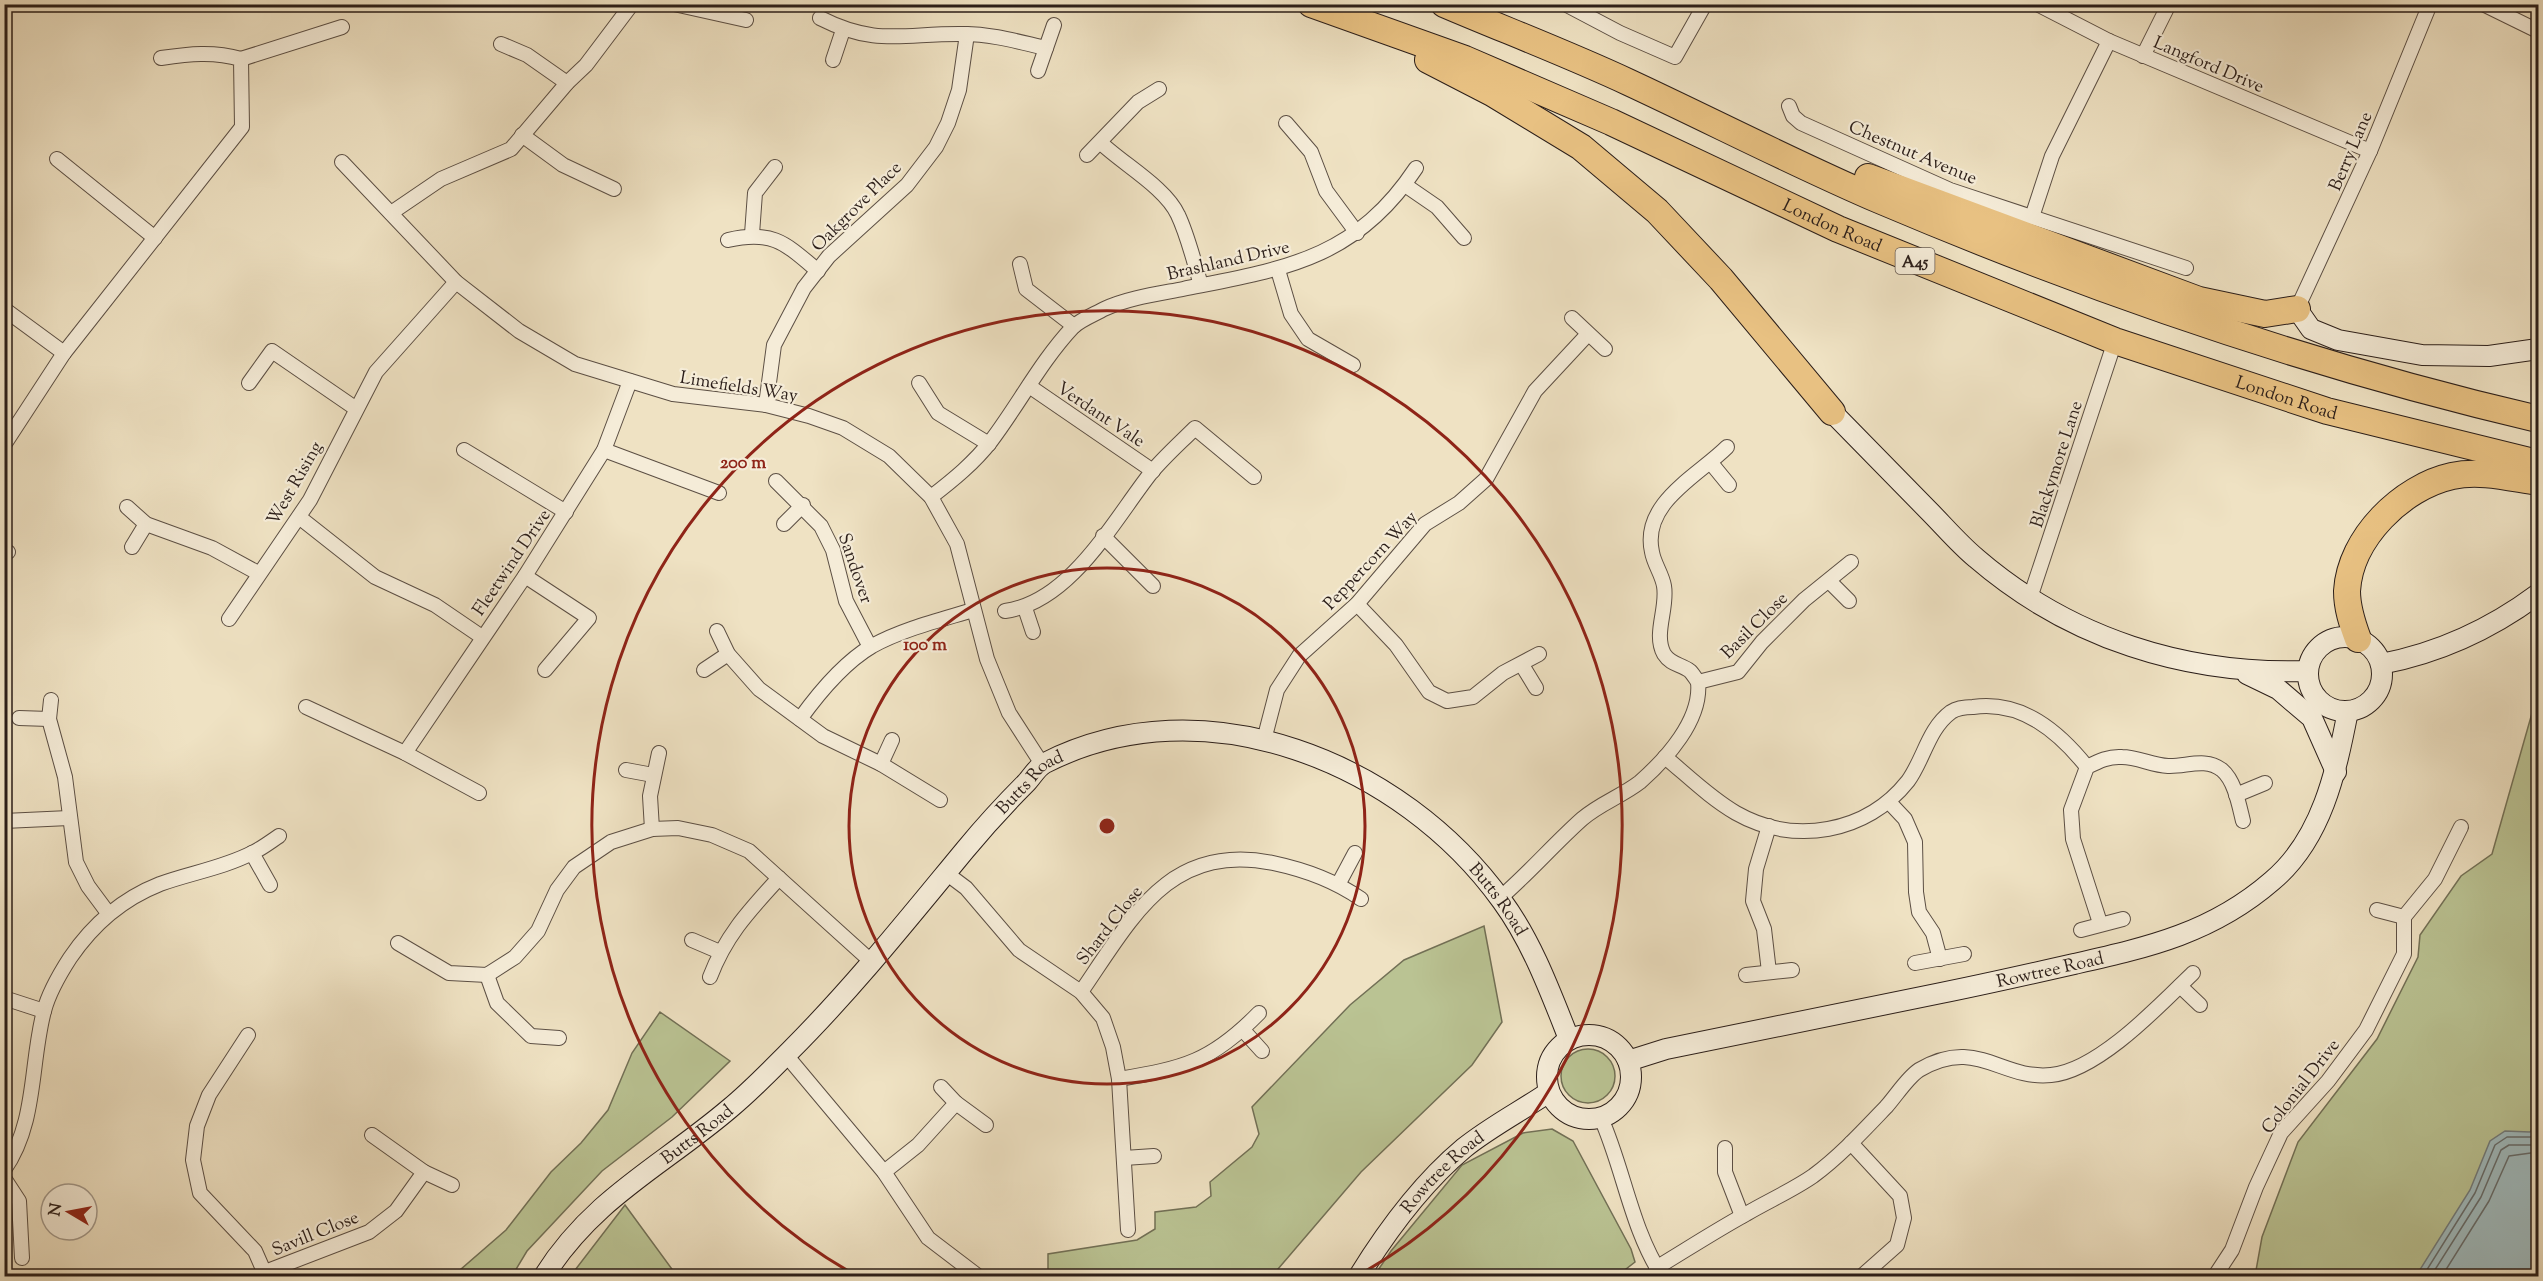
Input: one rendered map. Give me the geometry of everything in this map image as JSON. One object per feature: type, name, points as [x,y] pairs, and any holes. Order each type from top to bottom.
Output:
[{"type":"highway","name":"London Road","points":[[1311,4],[1465,59],[1611,122],[1838,229],[2115,341],[2327,411],[2538,463]]},
{"type":"highway","name":"A45","points":[[1444,4],[1625,80],[1877,199],[2097,286],[2324,361],[2447,398],[2538,419]]},
{"type":"highway","points":[[1339,15],[1492,93],[1581,147],[1658,211],[1721,279],[1832,412]]},
{"type":"highway","points":[[1742,135],[1843,168],[2199,300],[2265,314],[2297,309]]},
{"type":"highway","points":[[2358,639],[2349,613],[2347,590],[2352,565],[2382,517],[2404,498],[2428,484],[2453,476],[2484,474],[2538,483]]},
{"type":"street","points":[[391,213],[441,179],[511,149],[567,83],[586,65],[632,4]]},
{"type":"street","points":[[674,4],[746,20]]},
{"type":"street","points":[[1565,4],[1620,33],[1675,57],[1705,4]]},
{"type":"street","name":"Langford Drive","points":[[2037,4],[2109,41],[2370,151]]},
{"type":"street","points":[[2143,56],[2169,4]]},
{"type":"street","name":"Berry Lane","points":[[2297,309],[2370,151],[2430,4]]},
{"type":"street","points":[[2483,4],[2538,31]]},
{"type":"street","points":[[820,18],[843,30],[861,35],[890,38],[967,34],[999,37],[1046,48]]},
{"type":"street","points":[[1038,71],[1054,25]]},
{"type":"street","points":[[161,58],[210,53],[241,59],[342,27]]},
{"type":"street","points":[[833,60],[843,30]]},
{"type":"street","name":"Oakgrove Place","points":[[766,405],[774,345],[804,288],[829,256],[907,185],[936,147],[948,123],[959,90],[967,34]]},
{"type":"street","points":[[2032,217],[2052,156],[2109,41]]},
{"type":"street","points":[[501,44],[527,56],[567,83]]},
{"type":"street","points":[[4,445],[64,353],[242,127],[241,59]]},
{"type":"street","points":[[1087,154],[1101,143],[1137,102],[1159,89]]},
{"type":"street","name":"Chestnut Avenue","points":[[1789,106],[1793,116],[1801,123],[1950,190],[2186,268]]},
{"type":"street","points":[[1286,123],[1311,153],[1326,192],[1357,233]]},
{"type":"street","points":[[522,135],[563,165],[614,189]]},
{"type":"street","points":[[1101,143],[1122,163],[1155,186],[1178,213],[1201,285]]},
{"type":"street","points":[[57,159],[155,238]]},
{"type":"street","name":"Limefields Way","points":[[342,162],[456,282],[519,331],[575,364],[673,394],[766,405],[808,416],[843,428],[889,456],[931,497],[957,544],[987,659],[1009,713],[1042,764]]},
{"type":"street","points":[[752,234],[755,193],[775,167]]},
{"type":"street","name":"Brashland Drive","points":[[931,497],[963,472],[989,444],[1074,326],[1106,308],[1147,296],[1278,270],[1319,255],[1357,233],[1384,209],[1405,186],[1416,168]]},
{"type":"street","points":[[1405,186],[1437,207],[1464,238]]},
{"type":"street","name":"Oakgrove Place","points":[[728,240],[752,234],[784,243],[818,271]]},
{"type":"street","points":[[1020,264],[1026,289],[1074,326]]},
{"type":"street","points":[[1278,270],[1291,314],[1308,339],[1353,365]]},
{"type":"street","name":"West Rising","points":[[229,619],[258,573],[299,517],[376,372],[456,282]]},
{"type":"street","points":[[4,309],[64,353]]},
{"type":"street","points":[[2297,309],[2310,329],[2332,338],[2422,355],[2489,356],[2538,349]]},
{"type":"street","points":[[1572,318],[1605,349]]},
{"type":"street","name":"Peppercorn Way","points":[[1264,740],[1277,690],[1299,656],[1357,604],[1425,524],[1459,503],[1486,479],[1535,391],[1588,333]]},
{"type":"street","name":"Blackymore Lane","points":[[2030,598],[2115,341]]},
{"type":"street","points":[[249,383],[272,351],[356,408]]},
{"type":"street","name":"Fleetwind Drive","points":[[405,753],[525,576],[604,450],[630,381]]},
{"type":"street","points":[[919,383],[938,413],[989,444]]},
{"type":"street","name":"Verdant Vale","points":[[1029,386],[1153,471]]},
{"type":"street","points":[[1832,412],[1975,558],[2030,598],[2078,626],[2125,646],[2179,662],[2240,671],[2308,671]]},
{"type":"street","name":"Verdant Vale","points":[[1005,611],[1025,608],[1064,583],[1153,471],[1195,428],[1254,477]]},
{"type":"street","points":[[1500,898],[1529,873],[1584,817],[1639,783],[1665,757],[1684,730],[1696,702],[1698,682],[1690,671],[1674,664],[1664,653],[1660,635],[1665,611],[1664,586],[1652,552],[1650,528],[1660,510],[1679,486],[1711,463],[1727,447]]},
{"type":"street","points":[[464,450],[566,512]]},
{"type":"street","points":[[604,450],[718,494]]},
{"type":"street","points":[[1711,463],[1729,485]]},
{"type":"street","name":"Sandover","points":[[776,481],[803,505],[821,526],[833,550],[846,601],[870,647]]},
{"type":"street","points":[[784,524],[803,505]]},
{"type":"street","points":[[127,507],[146,524],[212,548],[258,573]]},
{"type":"street","points":[[299,517],[375,577],[435,605],[482,637]]},
{"type":"street","points":[[132,547],[146,524]]},
{"type":"street","points":[[1103,536],[1153,586]]},
{"type":"street","name":"Basil Close","points":[[1698,682],[1738,672],[1762,642],[1804,600],[1851,562]]},
{"type":"street","points":[[525,576],[589,618],[545,670]]},
{"type":"street","points":[[1829,581],[1849,601]]},
{"type":"street","points":[[2381,664],[2430,652],[2476,634],[2538,594]]},
{"type":"street","points":[[1357,604],[1396,645],[1429,692],[1447,701],[1473,697],[1503,673],[1539,654]]},
{"type":"street","points":[[1025,608],[1033,632]]},
{"type":"street","points":[[800,719],[822,689],[870,647],[905,632],[974,610]]},
{"type":"street","points":[[717,631],[728,654],[759,689],[823,736],[880,764],[940,800]]},
{"type":"street","points":[[2341,637],[2358,639],[2375,651],[2381,664],[2382,677],[2374,697],[2364,706],[2348,711],[2335,709],[2320,701],[2313,691],[2308,671],[2311,658],[2329,640],[2341,637]]},
{"type":"street","points":[[704,670],[728,654]]},
{"type":"street","points":[[1522,665],[1536,688]]},
{"type":"street","points":[[2240,671],[2278,689],[2312,718],[2336,772]]},
{"type":"street","points":[[51,700],[49,719],[65,777],[76,862],[88,886],[108,913]]},
{"type":"street","points":[[1665,757],[1715,800],[1750,821],[1792,831],[1816,831],[1846,826],[1870,815],[1889,802],[1909,779],[1938,726],[1953,711],[1968,707],[1986,705],[2013,709],[2043,723],[2066,741],[2087,767]]},
{"type":"street","points":[[306,707],[405,753],[478,793]]},
{"type":"street","name":"Rowtree Road","points":[[1628,1061],[1666,1050],[2022,976],[2154,946],[2196,931],[2234,910],[2273,880],[2294,858],[2313,829],[2336,772],[2348,711]]},
{"type":"street","points":[[19,718],[49,719]]},
{"type":"street","name":"Butts Road","points":[[544,1276],[558,1255],[602,1205],[730,1108],[786,1055],[873,963],[946,873],[1042,764],[1131,733],[1163,729],[1214,730],[1264,740],[1308,753],[1356,776],[1413,811],[1468,861],[1500,898],[1541,969],[1569,1039]]},
{"type":"street","points":[[880,764],[892,740]]},
{"type":"street","points":[[652,829],[650,796],[659,753]]},
{"type":"street","points":[[2100,923],[2073,838],[2074,799],[2087,767],[2105,758],[2124,757],[2169,766],[2211,764],[2223,771],[2236,795],[2243,821]]},
{"type":"street","points":[[626,770],[653,775]]},
{"type":"street","points":[[2236,795],[2265,783]]},
{"type":"street","points":[[1889,802],[1905,819],[1915,842],[1916,892],[1919,912],[1933,933],[1940,959]]},
{"type":"street","points":[[4,821],[69,818]]},
{"type":"street","points":[[1769,826],[1756,869],[1753,901],[1764,929],[1769,972]]},
{"type":"street","points":[[2377,910],[2404,918],[2435,879],[2461,827]]},
{"type":"street","points":[[398,943],[449,973],[487,975],[514,957],[538,931],[557,890],[574,867],[611,842],[652,829],[678,828],[712,835],[749,851],[873,963]]},
{"type":"street","points":[[4,1170],[13,1157],[26,1122],[44,1011],[54,982],[77,949],[108,913],[160,884],[252,853],[279,836]]},
{"type":"street","points":[[1339,883],[1355,852]]},
{"type":"street","points":[[252,853],[270,885]]},
{"type":"street","name":"Shard Close","points":[[1081,992],[1141,908],[1173,879],[1199,865],[1224,859],[1259,861],[1299,868],[1339,883],[1361,900]]},
{"type":"street","points":[[946,873],[966,888],[1019,950],[1081,992],[1103,1018],[1113,1047],[1119,1079],[1128,1230]]},
{"type":"street","points":[[710,977],[733,929],[779,878]]},
{"type":"street","name":"Colonial Drive","points":[[2215,1276],[2232,1250],[2256,1187],[2282,1133],[2328,1081],[2366,1030],[2404,954],[2404,918]]},
{"type":"street","points":[[2081,930],[2100,923],[2123,919]]},
{"type":"street","points":[[692,940],[720,952]]},
{"type":"street","points":[[1915,963],[1964,954]]},
{"type":"street","points":[[1746,975],[1792,970]]},
{"type":"street","points":[[1601,1118],[1631,1209],[1659,1272],[1742,1216],[1813,1176],[1851,1143],[1918,1071],[1946,1059],[1964,1056],[2001,1064],[2021,1073],[2051,1075],[2076,1067],[2104,1052],[2145,1021],[2193,973]]},
{"type":"street","points":[[487,975],[496,1003],[531,1036],[559,1038]]},
{"type":"street","points":[[2180,986],[2200,1005]]},
{"type":"street","points":[[4,998],[44,1011]]},
{"type":"street","points":[[1119,1079],[1173,1070],[1202,1059],[1243,1030],[1259,1013]]},
{"type":"street","points":[[1243,1030],[1262,1051]]},
{"type":"street","points":[[1594,1034],[1605,1037],[1621,1048],[1628,1061],[1631,1076],[1625,1098],[1620,1106],[1601,1118],[1585,1119],[1572,1116],[1558,1107],[1549,1092],[1547,1068],[1552,1055],[1569,1039],[1594,1034]]},
{"type":"street","points":[[248,1035],[209,1095],[197,1126],[193,1160],[200,1193],[255,1251],[266,1274]]},
{"type":"street","points":[[786,1055],[884,1172],[928,1238],[978,1276]]},
{"type":"street","points":[[941,1087],[956,1103],[986,1125]]},
{"type":"street","name":"Rowtree Road","points":[[1359,1276],[1384,1237],[1427,1183],[1465,1148],[1549,1092]]},
{"type":"street","points":[[884,1172],[918,1145],[956,1103]]},
{"type":"street","points":[[372,1135],[424,1172],[452,1185]]},
{"type":"street","points":[[1851,1143],[1900,1196],[1904,1218],[1897,1245],[1862,1276]]},
{"type":"street","points":[[1725,1148],[1725,1172],[1742,1216]]},
{"type":"street","points":[[1124,1158],[1154,1156]]},
{"type":"street","name":"Savill Close","points":[[266,1274],[369,1232],[396,1211],[424,1172]]},
{"type":"street","points":[[4,1178],[19,1201],[22,1258]]},
{"type":"green space","points":[[2538,692],[2538,1276],[2255,1276],[2262,1237],[2298,1142],[2377,1039],[2418,957],[2420,935],[2461,876],[2492,854]]},
{"type":"green space","points":[[1484,926],[1502,1022],[1472,1065],[1361,1172],[1272,1276],[1057,1276],[1048,1271],[1048,1254],[1137,1240],[1155,1229],[1155,1212],[1196,1207],[1211,1196],[1210,1182],[1252,1147],[1259,1134],[1252,1107],[1350,1005],[1404,960]]},
{"type":"green space","points":[[660,1012],[730,1061],[672,1117],[602,1171],[527,1251],[512,1276],[453,1276],[506,1230],[551,1172],[581,1143],[608,1110],[632,1053]]},
{"type":"green space","points":[[1588,1049],[1598,1051],[1607,1057],[1613,1066],[1615,1076],[1613,1086],[1607,1095],[1598,1101],[1588,1103],[1578,1101],[1569,1095],[1563,1086],[1561,1076],[1563,1066],[1569,1057],[1578,1051]]},
{"type":"green space","points":[[1552,1129],[1573,1141],[1631,1249],[1635,1262],[1617,1276],[1374,1276],[1391,1251],[1462,1165],[1523,1133]]},
{"type":"green space","points":[[625,1205],[677,1276],[571,1276],[572,1274]]},
{"type":"water","points":[[2538,1122],[2538,1276],[2416,1276],[2470,1190],[2490,1141],[2505,1131],[2530,1132]]}]
